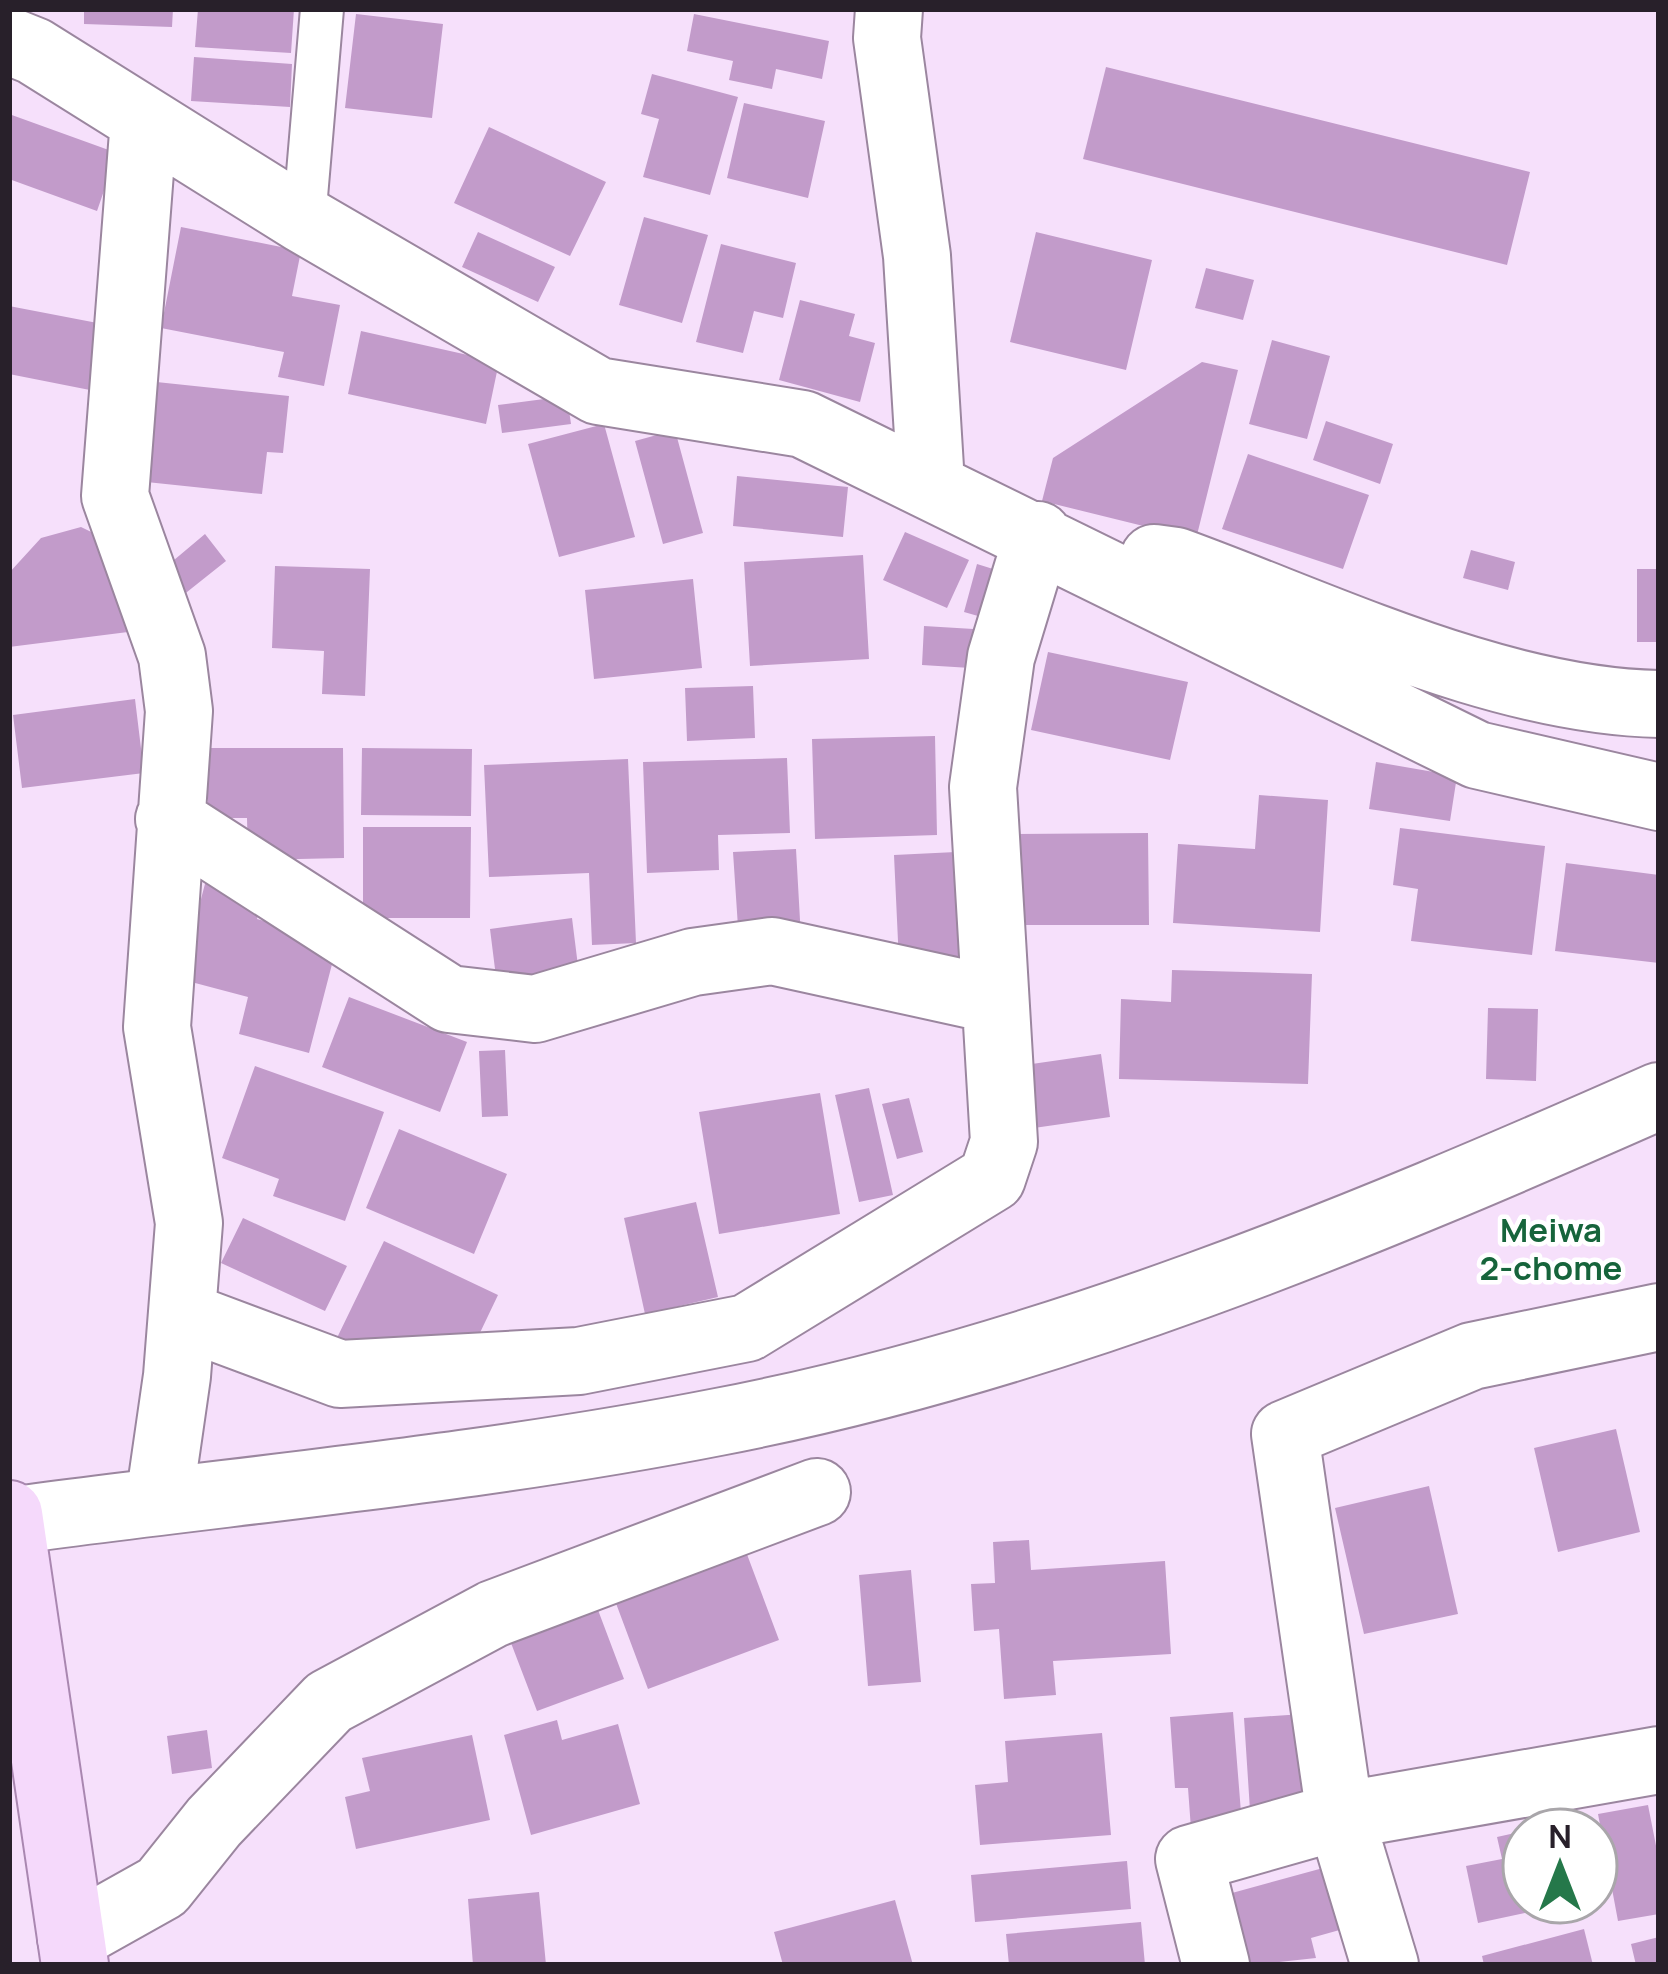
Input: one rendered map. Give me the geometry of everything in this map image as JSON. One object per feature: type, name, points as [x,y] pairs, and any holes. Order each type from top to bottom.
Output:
[{"type":"main road","points":[[9,1519],[73,1951]]},
{"type":"street","points":[[890,9],[887,38],[917,256],[931,484]]},
{"type":"street","points":[[27,34],[144,120],[304,220],[598,391],[803,424],[1050,541],[1477,755],[1659,797]]},
{"type":"street","points":[[144,120],[115,496],[172,656],[179,711],[157,1027],[189,1222],[159,1501]]},
{"type":"street","points":[[1050,541],[1177,561],[1478,671],[1619,703],[1659,704]]},
{"type":"street","points":[[182,1315],[340,1374],[579,1361],[747,1328],[992,1178],[1004,1142],[983,787],[1001,657],[1050,541]]},
{"type":"street","points":[[169,820],[449,999],[535,1009],[693,962],[772,951],[995,1000]]},
{"type":"street","points":[[9,1519],[489,1462],[722,1422],[1041,1342],[1445,1191],[1659,1096]]},
{"type":"street","points":[[1385,1965],[1340,1816],[1285,1434],[1472,1356],[1659,1317]]},
{"type":"street","points":[[73,1951],[162,1887],[328,1702],[493,1614],[817,1492]]},
{"type":"street","points":[[1216,1965],[1189,1859],[1340,1816],[1659,1760]]},
{"type":"lane","points":[[304,220],[322,9]]},
{"type":"building","points":[[84,9],[173,9],[172,27],[84,24]]},
{"type":"building","points":[[198,9],[294,9],[291,53],[195,47]]},
{"type":"building","points":[[356,14],[443,24],[432,118],[345,108]]},
{"type":"building","points":[[694,14],[829,41],[822,79],[776,69],[772,89],[729,80],[733,61],[687,51]]},
{"type":"building","points":[[194,57],[292,64],[290,107],[191,101]]},
{"type":"building","points":[[1106,67],[1530,172],[1507,265],[1083,159]]},
{"type":"building","points":[[652,74],[738,97],[710,195],[643,177],[659,119],[641,114]]},
{"type":"building","points":[[744,103],[825,121],[808,198],[727,178]]},
{"type":"building","points":[[9,114],[117,153],[97,211],[9,179]]},
{"type":"building","points":[[489,127],[606,182],[570,256],[454,203]]},
{"type":"building","points":[[644,217],[708,235],[682,323],[619,305]]},
{"type":"building","points":[[181,227],[301,251],[292,296],[340,305],[324,386],[278,377],[284,352],[161,328]]},
{"type":"building","points":[[478,232],[555,267],[538,302],[462,267]]},
{"type":"building","points":[[1036,232],[1152,260],[1126,370],[1010,342]]},
{"type":"building","points":[[721,244],[796,263],[783,318],[754,311],[743,353],[696,342]]},
{"type":"building","points":[[1206,268],[1254,280],[1243,320],[1195,308]]},
{"type":"building","points":[[800,300],[855,314],[849,336],[875,343],[860,402],[779,380]]},
{"type":"building","points":[[9,306],[113,326],[100,392],[9,374]]},
{"type":"building","points":[[361,331],[499,362],[486,424],[348,394]]},
{"type":"building","points":[[1272,340],[1330,356],[1307,439],[1249,424]]},
{"type":"building","points":[[1202,362],[1238,370],[1196,539],[1042,501],[1053,458]]},
{"type":"building","points":[[147,381],[289,396],[283,453],[267,452],[262,494],[137,481]]},
{"type":"building","points":[[567,396],[571,424],[502,433],[498,405]]},
{"type":"building","points":[[1326,421],[1393,444],[1380,484],[1313,460]]},
{"type":"building","points":[[604,424],[635,537],[559,557],[528,444]]},
{"type":"building","points":[[675,430],[703,533],[663,544],[635,441]]},
{"type":"building","points":[[1248,454],[1369,495],[1343,569],[1222,529]]},
{"type":"building","points":[[737,476],[848,487],[843,537],[733,526]]},
{"type":"building","points":[[81,527],[118,545],[128,632],[9,647],[9,573],[41,538]]},
{"type":"building","points":[[905,532],[969,560],[947,608],[883,580]]},
{"type":"building","points":[[205,534],[226,561],[182,596],[161,571]]},
{"type":"building","points":[[1471,550],[1515,562],[1508,590],[1463,578]]},
{"type":"building","points":[[863,555],[869,659],[750,666],[744,562]]},
{"type":"building","points":[[977,564],[1006,573],[992,620],[964,612]]},
{"type":"building","points":[[275,566],[370,569],[365,696],[322,694],[324,651],[272,648]]},
{"type":"building","points":[[1637,569],[1659,569],[1659,642],[1637,642]]},
{"type":"building","points":[[693,579],[702,668],[594,679],[585,590]]},
{"type":"building","points":[[924,626],[990,630],[987,669],[922,665]]},
{"type":"building","points":[[1048,652],[1188,682],[1170,760],[1031,730]]},
{"type":"building","points":[[753,686],[755,738],[687,741],[685,688]]},
{"type":"building","points":[[135,699],[144,773],[22,788],[13,715]]},
{"type":"building","points":[[935,736],[937,835],[815,839],[812,739]]},
{"type":"building","points":[[208,748],[343,748],[344,858],[248,860],[247,818],[208,818]]},
{"type":"building","points":[[362,748],[472,749],[471,816],[361,815]]},
{"type":"building","points":[[787,758],[790,833],[718,835],[719,870],[647,873],[643,762]]},
{"type":"building","points":[[628,759],[636,943],[592,945],[589,873],[489,877],[484,765]]},
{"type":"building","points":[[1376,762],[1457,776],[1450,821],[1369,809]]},
{"type":"building","points":[[1259,795],[1328,800],[1320,932],[1173,923],[1178,844],[1255,849]]},
{"type":"building","points":[[363,827],[471,827],[470,918],[363,918]]},
{"type":"building","points":[[1400,828],[1545,846],[1532,955],[1411,941],[1418,889],[1393,885]]},
{"type":"building","points":[[1148,833],[1149,925],[1011,925],[1010,834]]},
{"type":"building","points":[[796,849],[801,938],[739,942],[733,852]]},
{"type":"building","points":[[956,852],[961,960],[899,963],[894,855]]},
{"type":"building","points":[[1566,863],[1659,875],[1659,963],[1555,951]]},
{"type":"building","points":[[206,880],[264,895],[257,919],[338,941],[309,1053],[239,1034],[248,997],[180,979]]},
{"type":"building","points":[[572,918],[579,974],[497,985],[490,929]]},
{"type":"building","points":[[1172,970],[1312,974],[1308,1084],[1119,1079],[1121,999],[1171,1002]]},
{"type":"building","points":[[349,997],[467,1042],[440,1112],[322,1067]]},
{"type":"building","points":[[1488,1008],[1538,1009],[1536,1081],[1486,1079]]},
{"type":"building","points":[[505,1050],[508,1116],[482,1117],[479,1051]]},
{"type":"building","points":[[1101,1054],[1110,1117],[1034,1128],[1025,1065]]},
{"type":"building","points":[[255,1066],[384,1112],[345,1221],[273,1196],[279,1179],[222,1158]]},
{"type":"building","points":[[869,1088],[893,1195],[859,1202],[835,1095]]},
{"type":"building","points":[[820,1093],[840,1214],[719,1234],[699,1112]]},
{"type":"building","points":[[909,1098],[923,1152],[897,1159],[882,1104]]},
{"type":"building","points":[[399,1129],[507,1174],[474,1254],[366,1208]]},
{"type":"building","points":[[696,1202],[718,1297],[645,1314],[624,1218]]},
{"type":"building","points":[[243,1218],[347,1266],[325,1311],[221,1263]]},
{"type":"building","points":[[384,1241],[498,1295],[477,1339],[335,1342]]},
{"type":"building","points":[[1616,1429],[1640,1532],[1558,1552],[1534,1448]]},
{"type":"building","points":[[1429,1486],[1458,1614],[1364,1634],[1335,1508]]},
{"type":"building","points":[[1029,1540],[1031,1570],[1165,1561],[1171,1654],[1053,1661],[1056,1695],[1004,1699],[999,1629],[974,1631],[971,1584],[995,1583],[993,1542]]},
{"type":"building","points":[[745,1549],[779,1640],[648,1689],[614,1598]]},
{"type":"building","points":[[911,1570],[921,1682],[868,1686],[859,1575]]},
{"type":"building","points":[[598,1610],[624,1679],[537,1711],[511,1643]]},
{"type":"building","points":[[1233,1712],[1242,1825],[1191,1829],[1188,1788],[1175,1788],[1170,1717]]},
{"type":"building","points":[[1303,1714],[1309,1807],[1250,1810],[1244,1718]]},
{"type":"building","points":[[557,1720],[562,1740],[618,1724],[640,1804],[531,1835],[504,1735]]},
{"type":"building","points":[[207,1730],[212,1768],[172,1774],[167,1736]]},
{"type":"building","points":[[1102,1733],[1111,1835],[980,1845],[975,1785],[1008,1782],[1005,1741]]},
{"type":"building","points":[[472,1735],[490,1820],[356,1849],[345,1797],[370,1791],[362,1758]]},
{"type":"building","points":[[1648,1805],[1659,1861],[1659,1914],[1620,1921],[1620,1810]]},
{"type":"building","points":[[1500,1859],[1500,1918],[1478,1923],[1466,1866]]},
{"type":"building","points":[[1127,1861],[1131,1909],[975,1922],[971,1875]]},
{"type":"building","points":[[1345,1862],[1361,1924],[1311,1938],[1316,1958],[1251,1965],[1232,1893]]},
{"type":"building","points":[[539,1892],[546,1965],[473,1965],[468,1899]]},
{"type":"building","points":[[895,1900],[913,1965],[783,1965],[774,1932]]},
{"type":"building","points":[[1141,1922],[1145,1965],[1009,1965],[1006,1934]]},
{"type":"building","points":[[1584,1929],[1593,1965],[1484,1965],[1482,1956]]},
{"type":"building","points":[[1659,1937],[1659,1965],[1636,1965],[1631,1944]]},
{"type":"district","name":"Meiwa 2-chome","points":[[1551,1248]]}]
